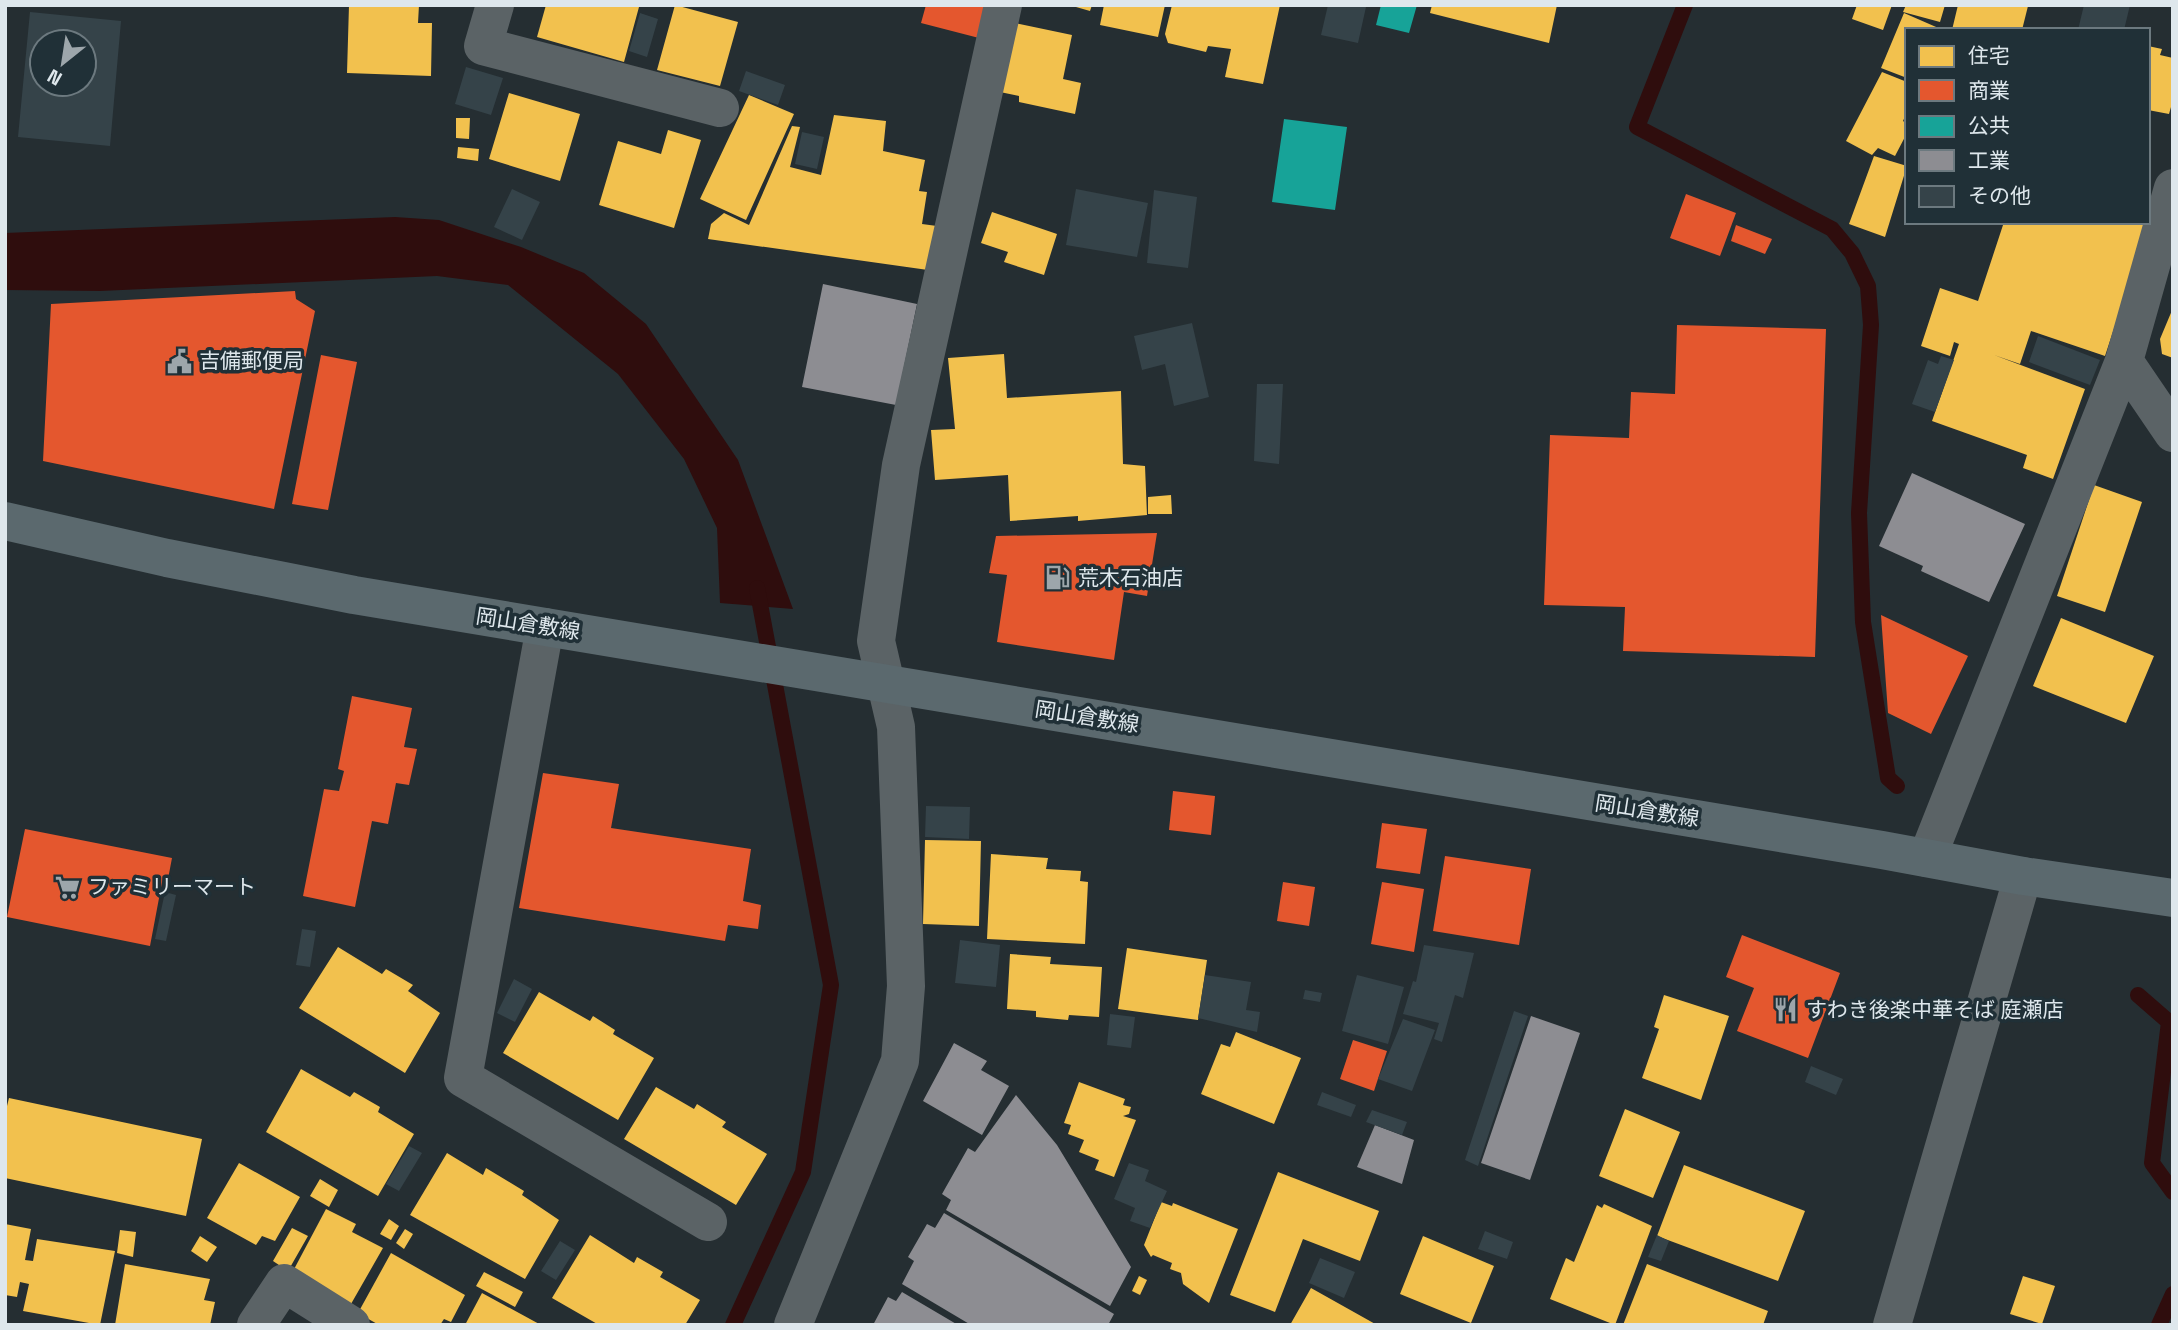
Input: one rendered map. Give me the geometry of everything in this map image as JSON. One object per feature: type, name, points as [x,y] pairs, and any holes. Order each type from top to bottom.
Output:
[{"type":"main road","name":"岡山倉敷線","points":[[5,521],[167,558],[354,596],[2023,876],[2173,898]]},
{"type":"street","points":[[495,5],[483,46],[720,108]]},
{"type":"street","points":[[793,1325],[900,1061],[906,986],[896,727],[876,641],[901,466],[1003,5]]},
{"type":"street","points":[[1927,858],[2124,361],[2173,188]]},
{"type":"street","points":[[2124,361],[2173,433]]},
{"type":"street","points":[[545,626],[463,1078],[708,1222]]},
{"type":"street","points":[[1892,1325],[2023,876]]},
{"type":"street","points":[[256,1325],[284,1283],[351,1325]]},
{"type":"shaded area","points":[[395,217],[439,220],[521,247],[584,273],[646,324],[738,460],[793,609],[720,603],[717,528],[684,459],[618,374],[508,285],[437,276],[100,291],[5,290],[5,233]]},
{"type":"building: 住宅","points":[[349,5],[419,5],[418,23],[432,23],[431,76],[347,73]]},
{"type":"building: 住宅","points":[[546,5],[639,7],[624,62],[537,37]]},
{"type":"building: 住宅","points":[[675,5],[738,22],[720,86],[657,70]]},
{"type":"building: 住宅","points":[[1069,5],[1092,5],[1090,11]]},
{"type":"building: 住宅","points":[[1104,5],[1165,5],[1158,37],[1100,25]]},
{"type":"building: 住宅","points":[[1172,5],[1280,5],[1263,84],[1225,77],[1231,49],[1208,46],[1206,52],[1168,43],[1165,34]]},
{"type":"building: 住宅","points":[[1432,5],[1557,5],[1549,43],[1430,13]]},
{"type":"building: 住宅","points":[[1857,5],[1892,5],[1883,30],[1852,19]]},
{"type":"building: 住宅","points":[[1906,5],[1945,5],[1940,22],[1903,12]]},
{"type":"building: 住宅","points":[[1958,5],[2028,6],[2022,28],[1952,28]]},
{"type":"building: 住宅","points":[[1904,13],[1938,28],[1905,28],[1905,77],[1881,68]]},
{"type":"building: 住宅","points":[[1015,23],[1072,35],[1063,79],[1081,83],[1075,114],[1019,102],[1019,96],[1000,92]]},
{"type":"building: 住宅","points":[[2150,46],[2162,49],[2160,55],[2173,58],[2173,100],[2169,114],[2150,110]]},
{"type":"building: 住宅","points":[[1882,72],[1905,81],[1905,137],[1895,156],[1878,148],[1872,155],[1846,141]]},
{"type":"building: 住宅","points":[[509,93],[580,114],[560,181],[489,159]]},
{"type":"building: 住宅","points":[[749,95],[794,114],[746,220],[700,199]]},
{"type":"building: 住宅","points":[[834,115],[886,121],[883,151],[925,160],[919,191],[927,192],[922,224],[937,226],[928,270],[708,239],[711,224],[724,213],[749,225],[792,126],[800,127],[790,167],[821,175]]},
{"type":"building: 住宅","points":[[456,118],[470,118],[469,139],[456,138]]},
{"type":"building: 住宅","points":[[668,130],[701,140],[674,228],[599,205],[618,141],[661,154]]},
{"type":"building: 住宅","points":[[458,147],[479,149],[478,161],[457,158]]},
{"type":"building: 住宅","points":[[1874,156],[1905,165],[1885,237],[1849,224]]},
{"type":"building: 住宅","points":[[992,212],[1057,234],[1044,275],[1004,262],[1008,252],[981,243]]},
{"type":"building: 住宅","points":[[2003,224],[2148,224],[2105,356],[2031,331],[2020,364],[1994,355],[2085,389],[2053,479],[2023,468],[2027,455],[1932,421],[1959,344],[1954,342],[1950,356],[1921,346],[1940,288],[1978,301]]},
{"type":"building: 住宅","points":[[2173,308],[2173,358],[2162,354],[2160,339]]},
{"type":"building: 住宅","points":[[1004,354],[1007,398],[1121,391],[1123,464],[1145,466],[1147,515],[1078,521],[1078,516],[1010,521],[1008,475],[935,480],[931,430],[955,429],[948,358]]},
{"type":"building: 住宅","points":[[2094,485],[2142,502],[2105,612],[2057,596]]},
{"type":"building: 住宅","points":[[1171,495],[1172,514],[1148,514],[1148,497]]},
{"type":"building: 住宅","points":[[2061,618],[2154,656],[2126,723],[2033,686]]},
{"type":"building: 住宅","points":[[925,840],[981,841],[979,926],[923,924]]},
{"type":"building: 住宅","points":[[991,854],[1048,858],[1046,869],[1081,871],[1080,881],[1088,882],[1085,944],[987,939]]},
{"type":"building: 住宅","points":[[338,947],[382,974],[386,969],[413,985],[408,991],[440,1013],[405,1073],[299,1008]]},
{"type":"building: 住宅","points":[[1127,948],[1207,960],[1198,1020],[1118,1009]]},
{"type":"building: 住宅","points":[[1010,954],[1051,957],[1050,964],[1102,967],[1099,1017],[1069,1015],[1068,1020],[1036,1017],[1036,1011],[1007,1009]]},
{"type":"building: 住宅","points":[[539,992],[590,1021],[593,1016],[615,1030],[613,1034],[654,1058],[618,1120],[503,1053]]},
{"type":"building: 住宅","points":[[1664,995],[1729,1016],[1701,1100],[1642,1078],[1659,1029],[1654,1027]]},
{"type":"building: 住宅","points":[[1236,1032],[1301,1058],[1274,1124],[1201,1094],[1221,1044],[1230,1047]]},
{"type":"building: 住宅","points":[[301,1069],[350,1097],[354,1092],[380,1107],[378,1112],[414,1134],[378,1196],[266,1132]]},
{"type":"building: 住宅","points":[[1079,1082],[1125,1099],[1123,1105],[1131,1107],[1129,1114],[1123,1116],[1136,1120],[1114,1177],[1095,1170],[1099,1160],[1079,1152],[1084,1140],[1068,1134],[1071,1125],[1064,1123]]},
{"type":"building: 住宅","points":[[656,1087],[694,1109],[697,1104],[726,1122],[722,1127],[767,1154],[736,1205],[624,1139]]},
{"type":"building: 住宅","points":[[9,1098],[202,1139],[186,1216],[5,1178],[5,1114]]},
{"type":"building: 住宅","points":[[1625,1109],[1680,1132],[1653,1198],[1599,1176]]},
{"type":"building: 住宅","points":[[447,1153],[483,1175],[486,1168],[524,1191],[522,1195],[559,1220],[525,1279],[410,1215]]},
{"type":"building: 住宅","points":[[239,1163],[300,1197],[275,1241],[262,1236],[256,1245],[207,1218]]},
{"type":"building: 住宅","points":[[1684,1165],[1805,1211],[1778,1281],[1657,1236]]},
{"type":"building: 住宅","points":[[1278,1172],[1379,1211],[1360,1261],[1303,1239],[1275,1312],[1230,1295]]},
{"type":"building: 住宅","points":[[320,1179],[338,1190],[329,1207],[310,1196]]},
{"type":"building: 住宅","points":[[1161,1202],[1172,1206],[1173,1203],[1238,1229],[1209,1303],[1183,1284],[1181,1273],[1170,1269],[1172,1263],[1153,1255],[1151,1257],[1144,1245]]},
{"type":"building: 住宅","points":[[1604,1204],[1652,1226],[1615,1325],[1550,1299],[1566,1258],[1574,1262],[1597,1205],[1602,1208]]},
{"type":"building: 住宅","points":[[326,1209],[356,1224],[352,1232],[383,1248],[351,1304],[292,1273]]},
{"type":"building: 住宅","points":[[389,1219],[399,1226],[391,1240],[380,1234]]},
{"type":"building: 住宅","points":[[5,1224],[31,1229],[25,1260],[33,1261],[37,1239],[115,1251],[100,1325],[23,1311],[29,1284],[20,1282],[17,1297],[5,1295]]},
{"type":"building: 住宅","points":[[292,1228],[308,1236],[288,1271],[273,1261]]},
{"type":"building: 住宅","points":[[405,1229],[413,1234],[404,1249],[396,1243]]},
{"type":"building: 住宅","points":[[120,1230],[136,1232],[133,1257],[117,1253]]},
{"type":"building: 住宅","points":[[590,1235],[634,1263],[637,1257],[663,1272],[660,1277],[700,1300],[685,1325],[599,1325],[552,1298]]},
{"type":"building: 住宅","points":[[200,1236],[217,1247],[207,1262],[191,1251]]},
{"type":"building: 住宅","points":[[1423,1236],[1494,1266],[1471,1323],[1400,1294]]},
{"type":"building: 住宅","points":[[391,1253],[465,1295],[451,1322],[444,1319],[440,1325],[379,1325],[358,1313]]},
{"type":"building: 住宅","points":[[125,1264],[210,1279],[204,1300],[215,1302],[210,1325],[115,1325]]},
{"type":"building: 住宅","points":[[1647,1264],[1768,1311],[1763,1325],[1623,1325]]},
{"type":"building: 住宅","points":[[484,1272],[523,1292],[515,1307],[476,1286]]},
{"type":"building: 住宅","points":[[1139,1276],[1147,1280],[1140,1295],[1132,1291]]},
{"type":"building: 住宅","points":[[2023,1276],[2055,1286],[2042,1324],[2010,1314]]},
{"type":"building: 住宅","points":[[1311,1288],[1377,1325],[1290,1325]]},
{"type":"building: 住宅","points":[[482,1293],[541,1325],[465,1325]]},
{"type":"building: 商業","points":[[926,5],[987,5],[979,38],[921,23]]},
{"type":"building: 商業","points":[[1686,194],[1736,213],[1720,256],[1670,238]]},
{"type":"building: 商業","points":[[1736,225],[1772,239],[1765,254],[1731,241]]},
{"type":"building: 商業","name":"吉備郵便局","points":[[295,291],[296,299],[315,311],[274,509],[43,461],[51,304]]},
{"type":"building: 商業","points":[[1677,325],[1826,329],[1815,657],[1623,651],[1625,607],[1544,605],[1550,435],[1629,438],[1631,392],[1675,394]]},
{"type":"building: 商業","points":[[321,355],[357,362],[328,510],[292,504]]},
{"type":"building: 商業","points":[[1157,533],[1147,596],[1124,592],[1114,660],[997,642],[1007,575],[989,573],[996,536]]},
{"type":"building: 商業","points":[[1881,615],[1968,656],[1931,734],[1888,713]]},
{"type":"building: 商業","points":[[352,696],[412,708],[404,747],[417,749],[409,785],[396,783],[388,824],[372,821],[355,907],[303,896],[324,789],[339,791],[344,771],[338,769]]},
{"type":"building: 商業","points":[[543,773],[619,784],[611,828],[751,849],[743,901],[761,905],[758,929],[728,925],[725,941],[519,908]]},
{"type":"building: 商業","points":[[1173,791],[1215,796],[1211,835],[1169,830]]},
{"type":"building: 商業","points":[[1382,823],[1427,829],[1420,874],[1376,868]]},
{"type":"building: 商業","points":[[25,829],[172,858],[168,879],[163,877],[150,946],[7,917]]},
{"type":"building: 商業","points":[[1445,856],[1531,869],[1519,945],[1433,931]]},
{"type":"building: 商業","points":[[1283,882],[1315,887],[1309,926],[1277,921]]},
{"type":"building: 商業","points":[[1382,882],[1424,889],[1414,952],[1371,944]]},
{"type":"building: 商業","name":"すわき後楽中華そば 庭瀬店","points":[[1742,935],[1840,973],[1808,1058],[1737,1031],[1754,988],[1726,977]]},
{"type":"building: 商業","points":[[1353,1040],[1387,1051],[1374,1091],[1340,1079]]},
{"type":"building: 公共","points":[[1381,5],[1417,5],[1409,33],[1376,25]]},
{"type":"building: 公共","points":[[1284,119],[1347,127],[1335,210],[1272,202]]},
{"type":"building: 工業","points":[[823,284],[917,304],[896,405],[802,387]]},
{"type":"building: 工業","points":[[1912,473],[2025,524],[1989,602],[1921,571],[1923,566],[1879,546]]},
{"type":"building: 工業","points":[[1531,1016],[1580,1033],[1530,1180],[1481,1163]]},
{"type":"building: 工業","points":[[954,1043],[987,1061],[981,1070],[1009,1086],[982,1135],[923,1101]]},
{"type":"building: 工業","points":[[1016,1095],[1057,1145],[1131,1267],[1110,1306],[946,1210],[951,1200],[942,1194],[968,1148],[975,1152]]},
{"type":"building: 工業","points":[[1375,1125],[1414,1140],[1402,1184],[1357,1167]]},
{"type":"building: 工業","points":[[944,1213],[1114,1314],[1108,1325],[971,1325],[902,1284],[914,1261],[908,1257],[927,1224],[935,1228]]},
{"type":"building: 工業","points":[[902,1292],[958,1325],[873,1325],[888,1297],[896,1301]]},
{"type":"building: その他","points":[[1328,5],[1366,7],[1358,43],[1321,35]]},
{"type":"building: その他","points":[[2084,5],[2130,5],[2124,28],[2078,28]]},
{"type":"building: その他","points":[[30,12],[121,21],[110,146],[18,137],[28,33],[28,98],[98,98],[98,28],[28,28]]},
{"type":"building: その他","points":[[640,13],[658,19],[647,57],[629,51]]},
{"type":"building: その他","points":[[466,67],[503,78],[491,115],[455,104]]},
{"type":"building: その他","points":[[746,71],[785,85],[778,105],[739,91]]},
{"type":"building: その他","points":[[802,132],[824,137],[817,169],[795,164]]},
{"type":"building: その他","points":[[512,189],[540,202],[522,240],[494,227]]},
{"type":"building: その他","points":[[1076,189],[1148,203],[1137,257],[1066,245]]},
{"type":"building: その他","points":[[1154,190],[1197,197],[1188,268],[1147,263]]},
{"type":"building: その他","points":[[1192,323],[1209,397],[1174,406],[1165,364],[1142,370],[1134,336]]},
{"type":"building: その他","points":[[2038,336],[2100,360],[2090,385],[2029,362]]},
{"type":"building: その他","points":[[1941,356],[1954,360],[1935,412],[1912,404],[1928,360],[1938,364]]},
{"type":"building: その他","points":[[1257,384],[1283,384],[1279,464],[1254,461]]},
{"type":"building: その他","points":[[926,806],[970,807],[969,839],[925,837]]},
{"type":"building: その他","points":[[165,892],[176,895],[166,941],[155,939]]},
{"type":"building: その他","points":[[302,929],[316,931],[310,967],[296,965]]},
{"type":"building: その他","points":[[960,940],[1000,945],[996,987],[955,983]]},
{"type":"building: その他","points":[[1424,945],[1474,953],[1463,998],[1455,995],[1442,1042],[1434,1039],[1439,1023],[1403,1014],[1413,981],[1416,982]]},
{"type":"building: その他","points":[[1205,975],[1251,982],[1246,1010],[1260,1012],[1257,1032],[1198,1018]]},
{"type":"building: その他","points":[[1357,975],[1404,987],[1388,1044],[1342,1031]]},
{"type":"building: その他","points":[[514,979],[532,989],[515,1022],[497,1013]]},
{"type":"building: その他","points":[[1305,990],[1322,993],[1320,1002],[1303,999]]},
{"type":"building: その他","points":[[1514,1011],[1528,1016],[1478,1166],[1465,1160]]},
{"type":"building: その他","points":[[1110,1014],[1135,1017],[1131,1048],[1107,1045]]},
{"type":"building: その他","points":[[1403,1019],[1435,1030],[1412,1091],[1378,1079]]},
{"type":"building: その他","points":[[1811,1066],[1843,1079],[1836,1095],[1805,1082]]},
{"type":"building: その他","points":[[1322,1092],[1356,1105],[1351,1117],[1317,1105]]},
{"type":"building: その他","points":[[1372,1110],[1407,1122],[1402,1135],[1366,1122]]},
{"type":"building: その他","points":[[409,1146],[422,1153],[399,1191],[386,1184]]},
{"type":"building: その他","points":[[1129,1163],[1149,1170],[1145,1181],[1167,1191],[1150,1228],[1130,1221],[1135,1208],[1114,1199]]},
{"type":"building: その他","points":[[1485,1231],[1513,1242],[1507,1259],[1478,1249]]},
{"type":"building: その他","points":[[1657,1235],[1669,1241],[1661,1261],[1648,1257]]},
{"type":"building: その他","points":[[560,1241],[575,1250],[556,1280],[541,1271]]},
{"type":"building: その他","points":[[1320,1258],[1355,1272],[1344,1298],[1309,1283]]},
{"type":"waterway","points":[[1685,5],[1637,127],[1832,229],[1852,253],[1868,286],[1871,325],[1859,513],[1863,622],[1888,778],[1897,786]]},
{"type":"waterway","points":[[733,1325],[803,1172],[831,985],[757,588]]},
{"type":"waterway","points":[[2138,995],[2169,1022],[2152,1163],[2173,1192]]},
{"type":"waterway","points":[[2159,1325],[2173,1294]]},
{"type":"place","name":"吉備郵便局","points":[[179,361]]},
{"type":"place","name":"荒木石油店","points":[[1058,578]]},
{"type":"place","name":"ファミリーマート","points":[[68,887]]},
{"type":"place","name":"すわき後楽中華そば 庭瀬店","points":[[1786,1010]]}]
